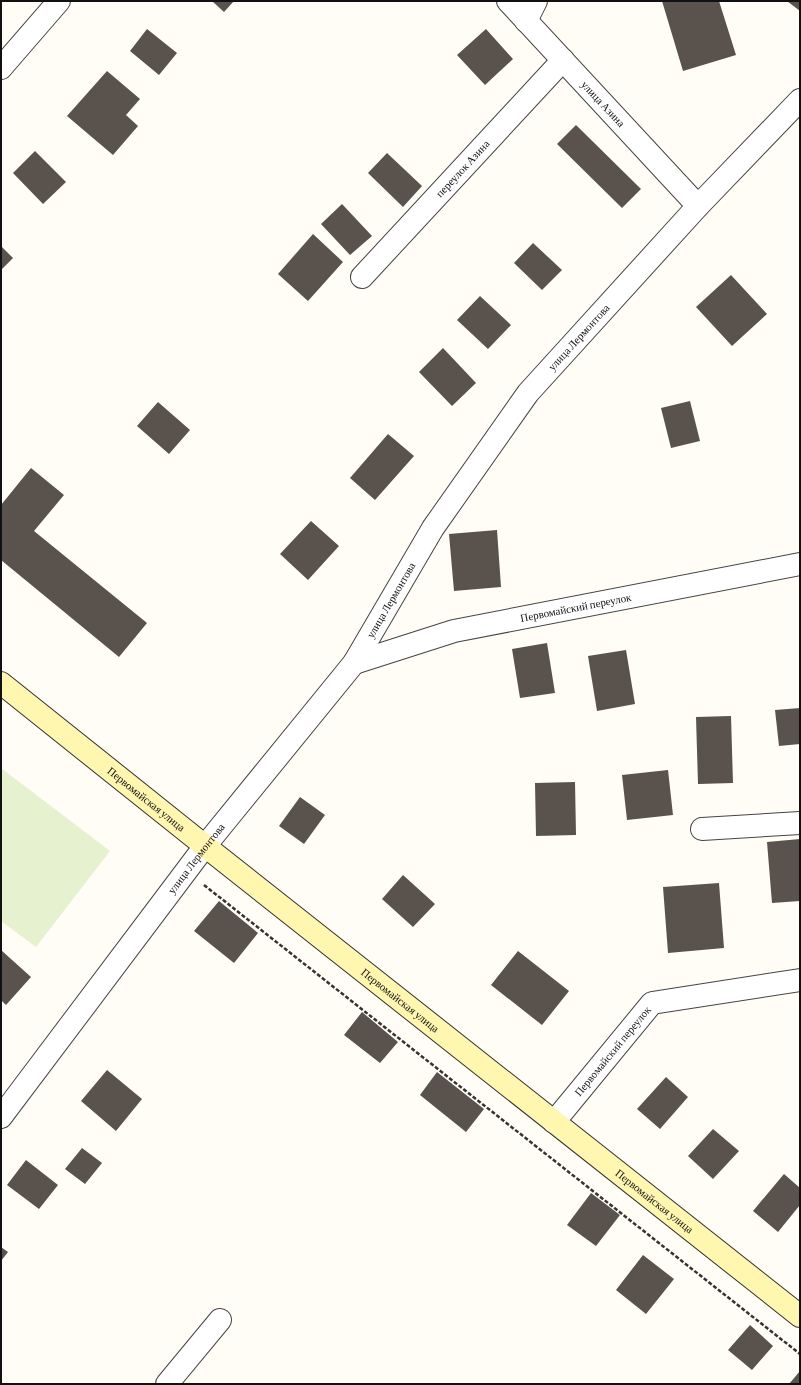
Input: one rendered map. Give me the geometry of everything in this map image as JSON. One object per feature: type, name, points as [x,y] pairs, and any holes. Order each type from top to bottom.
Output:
[{"type":"street","points":[[1,68],[59,1]]},
{"type":"street","name":"улица Азина","points":[[508,1],[698,206]]},
{"type":"street","points":[[526,20],[536,1]]},
{"type":"street","name":"переулок Азина","points":[[362,278],[563,60]]},
{"type":"street","name":"улица Лермонтова","points":[[1,1116],[205,846],[354,663],[433,528],[528,393],[698,206],[800,100]]},
{"type":"street","name":"Первомайский переулок","points":[[354,663],[454,631],[800,564]]},
{"type":"street","name":"Первомайская улица","points":[[1,683],[800,1316]]},
{"type":"street","points":[[702,829],[800,823]]},
{"type":"street","name":"Первомайский переулок","points":[[554,1122],[652,1003],[800,980]]},
{"type":"street","points":[[167,1384],[220,1320]]},
{"type":"path","points":[[186,871],[800,1354]]},
{"type":"green space","points":[[1,768],[110,851],[36,947],[1,921]]},
{"type":"building","points":[[212,1],[234,1],[224,12]]},
{"type":"building","points":[[662,1],[719,1],[736,55],[683,71]]},
{"type":"building","points":[[787,1],[800,1],[800,11]]},
{"type":"building","points":[[147,29],[177,53],[159,75],[130,51]]},
{"type":"building","points":[[486,29],[513,59],[485,85],[457,55]]},
{"type":"building","points":[[107,71],[140,99],[126,115],[138,126],[113,155],[67,116]]},
{"type":"building","points":[[576,125],[641,189],[622,208],[557,144]]},
{"type":"building","points":[[35,151],[66,182],[43,204],[13,173]]},
{"type":"building","points":[[387,153],[422,186],[403,207],[368,173]]},
{"type":"building","points":[[342,204],[372,236],[350,255],[321,224]]},
{"type":"building","points":[[313,234],[343,262],[308,301],[278,274]]},
{"type":"building","points":[[533,243],[562,270],[542,290],[514,263]]},
{"type":"building","points":[[1,246],[13,258],[1,270]]},
{"type":"building","points":[[731,275],[767,314],[732,346],[696,307]]},
{"type":"building","points":[[480,296],[511,325],[488,349],[457,320]]},
{"type":"building","points":[[443,348],[476,383],[452,406],[419,372]]},
{"type":"building","points":[[690,401],[700,441],[671,448],[661,408]]},
{"type":"building","points":[[158,402],[190,430],[169,454],[137,426]]},
{"type":"building","points":[[388,434],[414,456],[375,500],[350,478]]},
{"type":"building","points":[[31,468],[64,495],[34,531],[147,623],[119,657],[1,560],[1,505]]},
{"type":"building","points":[[311,521],[339,546],[308,580],[280,554]]},
{"type":"building","points":[[497,530],[501,587],[454,591],[449,534]]},
{"type":"building","points":[[547,643],[555,693],[520,698],[512,649]]},
{"type":"building","points":[[626,650],[635,704],[597,711],[588,656]]},
{"type":"building","points":[[800,708],[800,744],[779,746],[775,710]]},
{"type":"building","points":[[731,716],[733,783],[698,784],[696,717]]},
{"type":"building","points":[[668,770],[673,815],[627,820],[622,775]]},
{"type":"building","points":[[575,782],[576,835],[536,836],[535,783]]},
{"type":"building","points":[[300,797],[325,815],[304,844],[279,826]]},
{"type":"building","points":[[800,839],[800,901],[772,903],[767,842]]},
{"type":"building","points":[[403,875],[435,904],[413,927],[382,899]]},
{"type":"building","points":[[719,883],[724,948],[668,953],[663,887]]},
{"type":"building","points":[[219,901],[258,933],[234,963],[194,931]]},
{"type":"building","points":[[1,950],[31,977],[6,1005],[1,1000]]},
{"type":"building","points":[[518,951],[569,991],[542,1025],[491,985]]},
{"type":"building","points":[[362,1012],[398,1042],[380,1063],[344,1035]]},
{"type":"building","points":[[107,1070],[142,1099],[116,1131],[81,1101]]},
{"type":"building","points":[[437,1072],[484,1109],[466,1132],[420,1095]]},
{"type":"building","points":[[666,1077],[688,1097],[660,1129],[637,1109]]},
{"type":"building","points":[[713,1129],[739,1151],[713,1179],[688,1156]]},
{"type":"building","points":[[82,1148],[102,1163],[85,1184],[65,1169]]},
{"type":"building","points":[[26,1160],[58,1185],[39,1209],[7,1185]]},
{"type":"building","points":[[784,1174],[800,1188],[800,1205],[778,1232],[753,1211]]},
{"type":"building","points":[[591,1193],[620,1215],[596,1246],[567,1225]]},
{"type":"building","points":[[1,1247],[8,1252],[1,1261]]},
{"type":"building","points":[[643,1255],[674,1279],[646,1314],[616,1290]]},
{"type":"building","points":[[750,1325],[773,1346],[752,1370],[728,1350]]},
{"type":"building","points":[[800,1371],[800,1384],[789,1384]]}]
